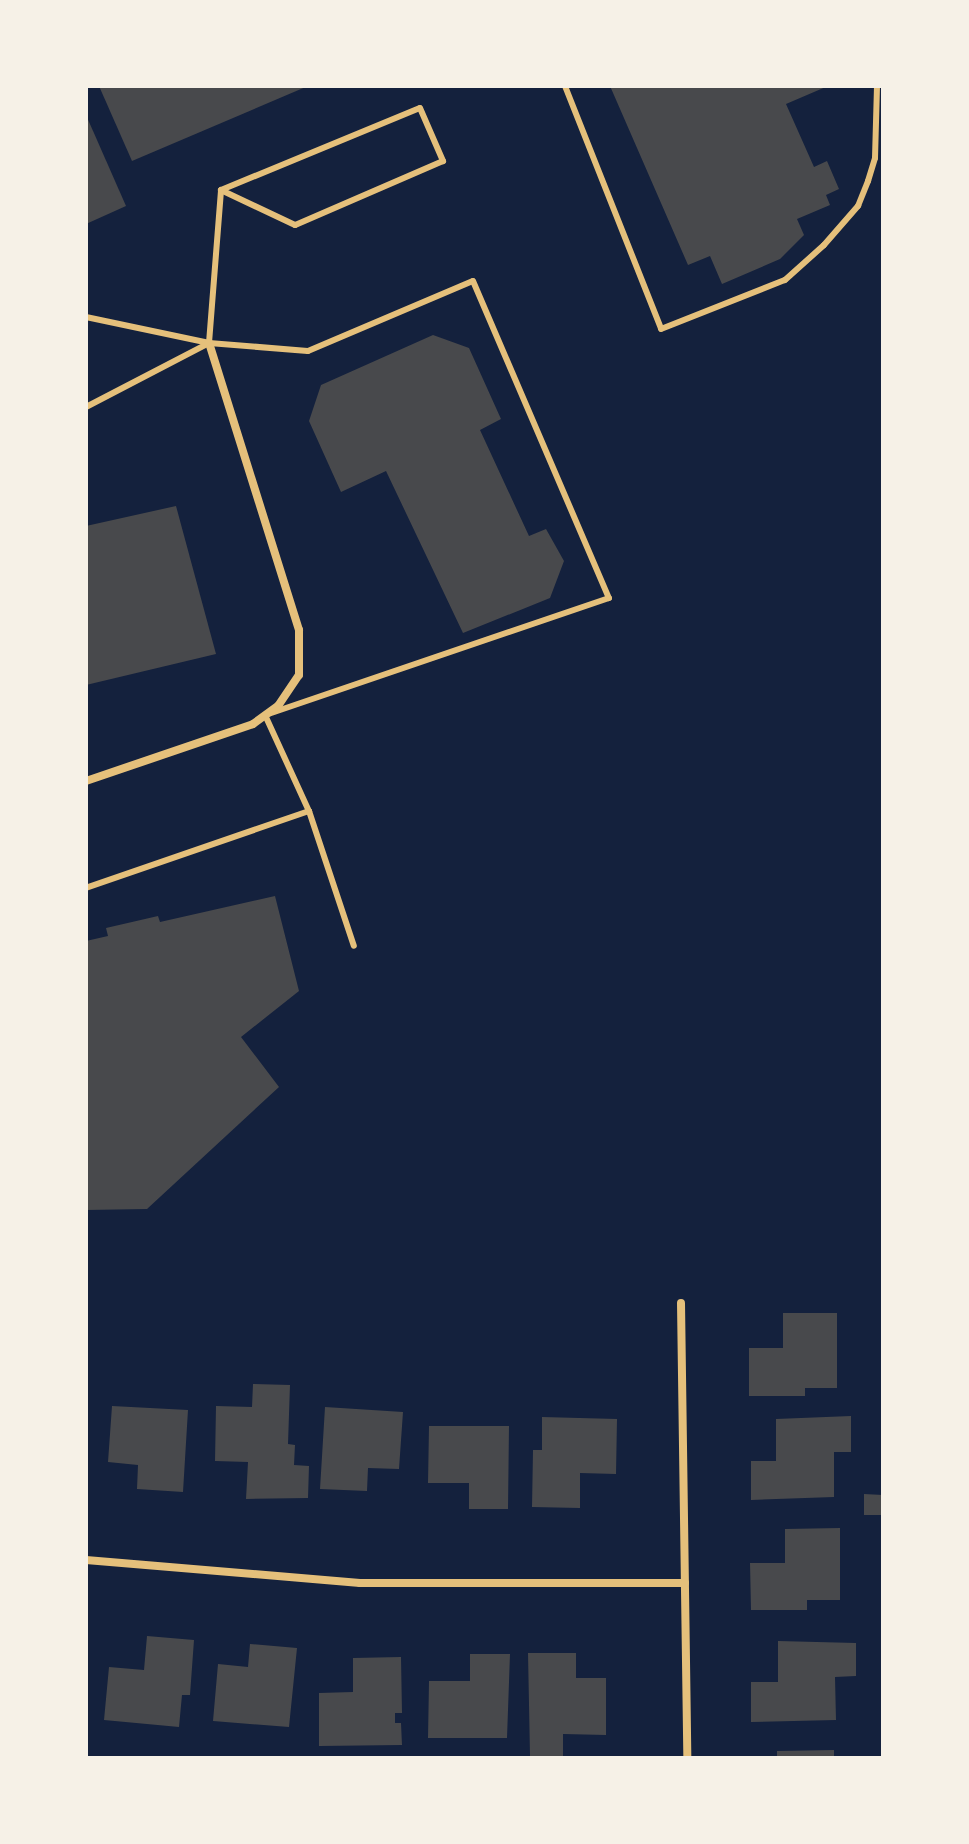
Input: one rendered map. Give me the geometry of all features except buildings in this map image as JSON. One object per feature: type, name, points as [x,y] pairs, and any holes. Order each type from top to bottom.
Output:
[{"type":"street","points":[[86,781],[265,715],[278,706],[299,675],[299,630],[209,343]]},
{"type":"street","points":[[681,1303],[687,1758]]},
{"type":"street","points":[[86,1560],[360,1583],[685,1583]]},
{"type":"lane","points":[[565,86],[661,329],[785,280],[824,245],[858,206],[868,181],[875,158],[877,86]]},
{"type":"lane","points":[[420,108],[443,161],[295,225],[221,190],[420,108]]},
{"type":"lane","points":[[209,343],[221,190]]},
{"type":"lane","points":[[86,317],[209,343],[308,351],[473,281],[609,598],[265,715],[309,811],[354,946]]},
{"type":"lane","points":[[86,407],[209,343]]},
{"type":"lane","points":[[86,888],[309,811]]}]
